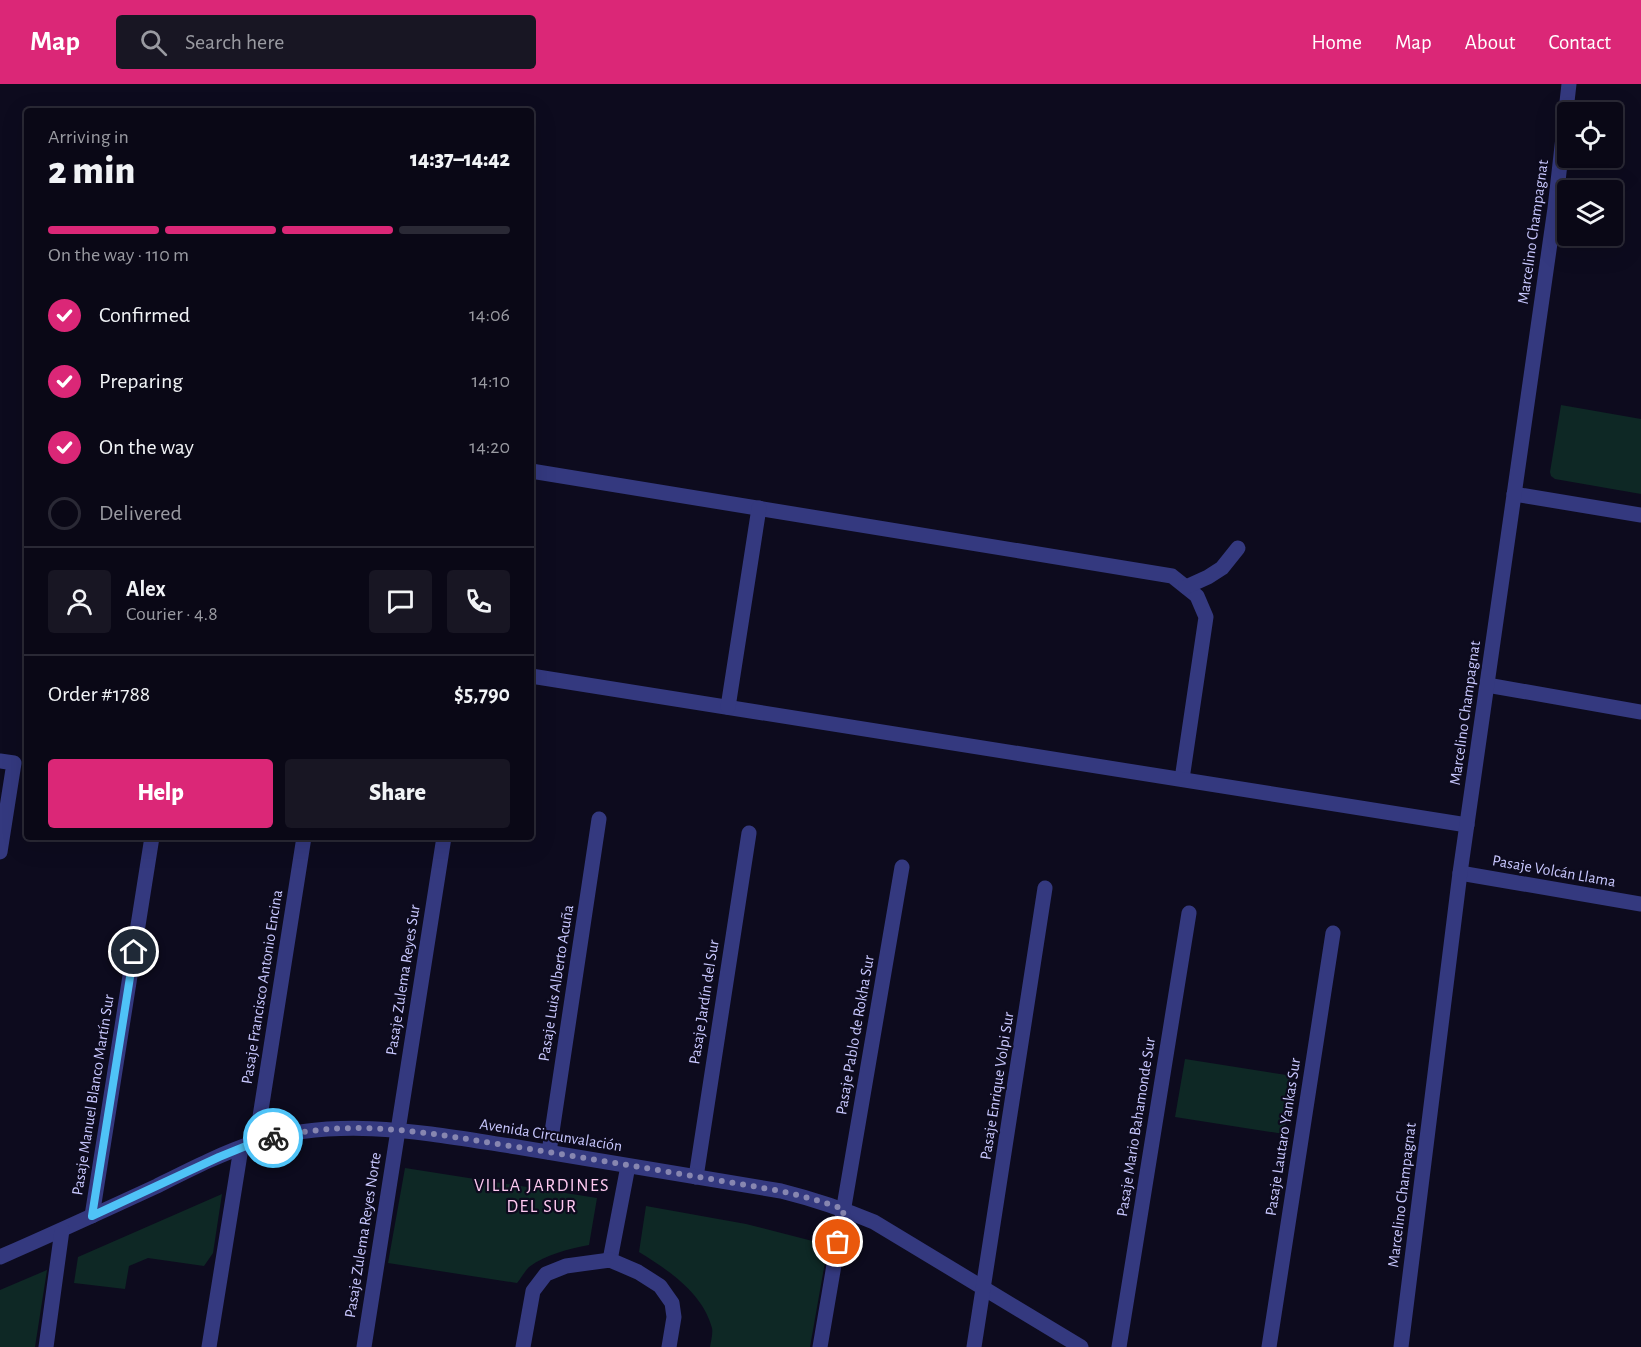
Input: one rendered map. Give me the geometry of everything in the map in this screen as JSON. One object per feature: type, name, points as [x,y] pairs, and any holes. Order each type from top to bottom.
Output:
[{"type":"street","name":"Marcelino Champagnat","points":[[1401,1347],[1460,873],[1555,208],[1569,84]]},
{"type":"street","points":[[534,471],[1172,576],[1197,596],[1206,616],[1182,779]]},
{"type":"street","points":[[1514,494],[1641,515]]},
{"type":"street","points":[[728,707],[759,508]]},
{"type":"street","points":[[1186,587],[1222,568],[1238,548]]},
{"type":"street","points":[[534,676],[1467,825]]},
{"type":"street","points":[[1487,685],[1641,712]]},
{"type":"street","points":[[0,852],[7,762]]},
{"type":"street","name":"Pasaje Luis Alberto Acuña","points":[[549,1152],[599,819]]},
{"type":"street","name":"Pasaje Jardín del Sur","points":[[696,1177],[749,833]]},
{"type":"street","name":"Pasaje Manuel Blanco Martín Sur","points":[[92,1216],[152,840]]},
{"type":"street","name":"Pasaje Francisco Antonio Encina","points":[[256,1142],[304,840]]},
{"type":"street","name":"Pasaje Zulema Reyes Sur","points":[[398,1129],[444,840]]},
{"type":"street","name":"Pasaje Pablo de Rokha Sur","points":[[820,1347],[902,867]]},
{"type":"street","name":"Pasaje Volcán Llama","points":[[1460,873],[1641,904]]},
{"type":"street","name":"Pasaje Enrique Volpi Sur","points":[[974,1347],[1045,888]]},
{"type":"street","name":"Pasaje Mario Bahamonde Sur","points":[[1119,1347],[1189,913]]},
{"type":"street","name":"Pasaje Lautaro Yankas Sur","points":[[1269,1347],[1333,933]]},
{"type":"street","name":"Avenida Circunvalación","points":[[0,1257],[256,1142],[324,1129],[398,1129],[781,1191],[813,1199],[874,1222],[1081,1347]]},
{"type":"street","name":"Pasaje Zulema Reyes Norte","points":[[364,1347],[398,1129]]},
{"type":"street","points":[[209,1347],[241,1148]]},
{"type":"street","points":[[610,1260],[628,1166]]},
{"type":"street","points":[[46,1347],[62,1230]]},
{"type":"street","points":[[523,1347],[533,1291],[546,1274],[566,1266],[610,1260],[638,1272],[660,1286],[672,1303],[674,1317],[669,1347]]},
{"type":"green space","points":[[1561,405],[1641,419],[1641,494],[1555,479],[1551,476]]},
{"type":"green space","points":[[1185,1059],[1293,1076],[1284,1134],[1175,1117]]},
{"type":"green space","points":[[405,1168],[597,1198],[589,1245],[550,1255],[529,1267],[517,1283],[388,1263]]},
{"type":"green space","points":[[222,1194],[213,1253],[204,1266],[148,1258],[129,1266],[125,1289],[74,1283],[78,1257]]},
{"type":"green space","points":[[646,1206],[746,1224],[828,1245],[810,1347],[710,1347],[712,1328],[707,1315],[693,1293],[639,1252]]},
{"type":"green space","points":[[47,1270],[35,1347],[0,1347],[0,1290]]},
{"type":"way so far","points":[[273,1138],[324,1129],[398,1129],[781,1191],[844,1209],[838,1242]]},
{"type":"district","name":"VILLA JARDINES DEL SUR","points":[[542,1196]]},
{"type":"route","points":[[134,952],[92,1216],[219,1157],[256,1142],[273,1138]]}]
